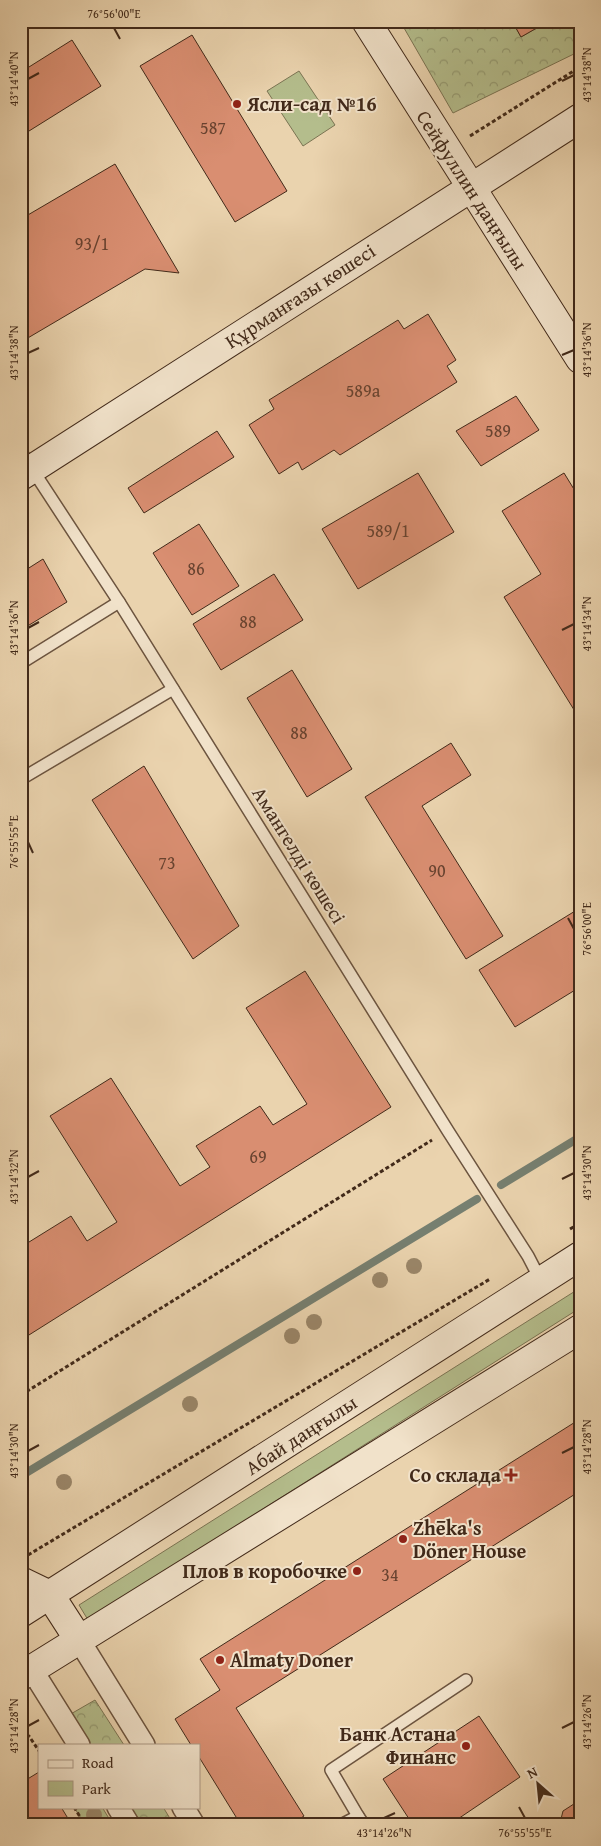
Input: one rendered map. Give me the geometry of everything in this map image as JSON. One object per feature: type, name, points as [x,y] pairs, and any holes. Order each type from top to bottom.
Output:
[{"type":"main road","name":"Сейфуллин даңғылы","points":[[366,21],[580,359]]},
{"type":"main road","name":"Құрманғазы көшесі","points":[[25,465],[580,118]]},
{"type":"main road","name":"Абай даңғылы","points":[[21,1614],[580,1256]]},
{"type":"main road","points":[[25,1666],[79,1640],[580,1329]]},
{"type":"main road","points":[[21,1581],[50,1595],[79,1640]]},
{"type":"street","points":[[79,1640],[143,1744]]},
{"type":"street","points":[[25,1666],[78,1744]]},
{"type":"street","points":[[119,1808],[128,1825]]},
{"type":"street","points":[[184,1808],[194,1825]]},
{"type":"lane","name":"Амангелді көшесі","points":[[25,465],[119,602],[542,1280]]},
{"type":"lane","points":[[21,663],[119,602]]},
{"type":"lane","points":[[21,779],[173,689]]},
{"type":"lane","points":[[341,1825],[361,1820],[331,1770],[466,1680]]},
{"type":"path","points":[[470,136],[580,67]]},
{"type":"path","points":[[21,1395],[448,1131]]},
{"type":"path","points":[[565,1232],[580,1223]]},
{"type":"path","points":[[32,1552],[528,1256]]},
{"type":"path","points":[[21,1741],[29,1736],[38,1750]]},
{"type":"path","points":[[75,1808],[85,1825]]},
{"type":"green space","points":[[400,21],[512,21],[521,37],[549,21],[569,21],[580,36],[580,51],[453,113]]},
{"type":"green space","points":[[299,71],[335,125],[303,146],[267,91]]},
{"type":"green space","points":[[580,1288],[580,1308],[88,1620],[79,1605]]},
{"type":"green space","points":[[95,1700],[123,1744],[86,1744],[69,1715]]},
{"type":"green space","points":[[75,1808],[103,1808],[113,1825],[85,1825]]},
{"type":"green space","points":[[127,1808],[164,1808],[174,1825],[137,1825]]},
{"type":"building","points":[[512,21],[549,21],[521,37]]},
{"type":"building","points":[[192,35],[287,191],[235,222],[140,66]]},
{"type":"building","points":[[72,40],[101,86],[21,136],[21,72]]},
{"type":"building","points":[[115,164],[179,273],[145,269],[21,342],[21,219]]},
{"type":"building","points":[[428,314],[456,360],[447,366],[457,382],[340,455],[334,450],[302,470],[298,462],[279,474],[249,425],[274,409],[269,400],[398,320],[404,329]]},
{"type":"building","points":[[516,396],[539,430],[481,466],[456,431]]},
{"type":"building","points":[[217,431],[234,457],[144,513],[128,488]]},
{"type":"building","points":[[418,473],[454,532],[358,589],[322,529]]},
{"type":"building","points":[[564,473],[580,499],[580,711],[576,713],[504,597],[541,574],[502,511]]},
{"type":"building","points":[[199,524],[239,586],[192,615],[153,553]]},
{"type":"building","points":[[43,559],[67,602],[21,630],[21,573]]},
{"type":"building","points":[[274,574],[303,620],[221,670],[193,624]]},
{"type":"building","points":[[292,670],[352,769],[307,797],[247,698]]},
{"type":"building","points":[[451,743],[471,775],[422,806],[503,936],[466,959],[365,797]]},
{"type":"building","points":[[144,766],[239,926],[193,959],[92,800]]},
{"type":"building","points":[[580,908],[580,987],[515,1027],[479,970]]},
{"type":"building","points":[[305,971],[391,1107],[21,1340],[21,1247],[71,1216],[87,1241],[117,1222],[50,1116],[111,1078],[180,1186],[210,1167],[196,1146],[260,1106],[273,1125],[307,1104],[246,1008]]},
{"type":"building","points":[[580,1419],[580,1491],[236,1708],[304,1816],[290,1825],[241,1825],[200,1759],[200,1744],[190,1744],[175,1719],[220,1690],[200,1659]]},
{"type":"building","name":"Банк Астана Финанс","points":[[479,1716],[520,1777],[449,1825],[413,1825],[383,1779]]},
{"type":"building","points":[[38,1773],[38,1808],[62,1808],[72,1825],[21,1825],[21,1783]]},
{"type":"building","points":[[580,1800],[580,1825],[551,1825],[561,1819],[563,1811]]},
{"type":"waterway","points":[[501,1185],[580,1137]]},
{"type":"waterway","points":[[21,1476],[477,1199]]},
{"type":"place","name":"Ясли-сад №16","points":[[237,104]]},
{"type":"place","name":"Со склада","points":[[511,1475]]},
{"type":"place","name":"Zhēka's Döner House","points":[[403,1539]]},
{"type":"place","name":"Плов в коробочке","points":[[357,1571]]},
{"type":"place","name":"Almaty Doner","points":[[220,1660]]},
{"type":"place","name":"Банк Астана Финанс","points":[[466,1746]]}]
